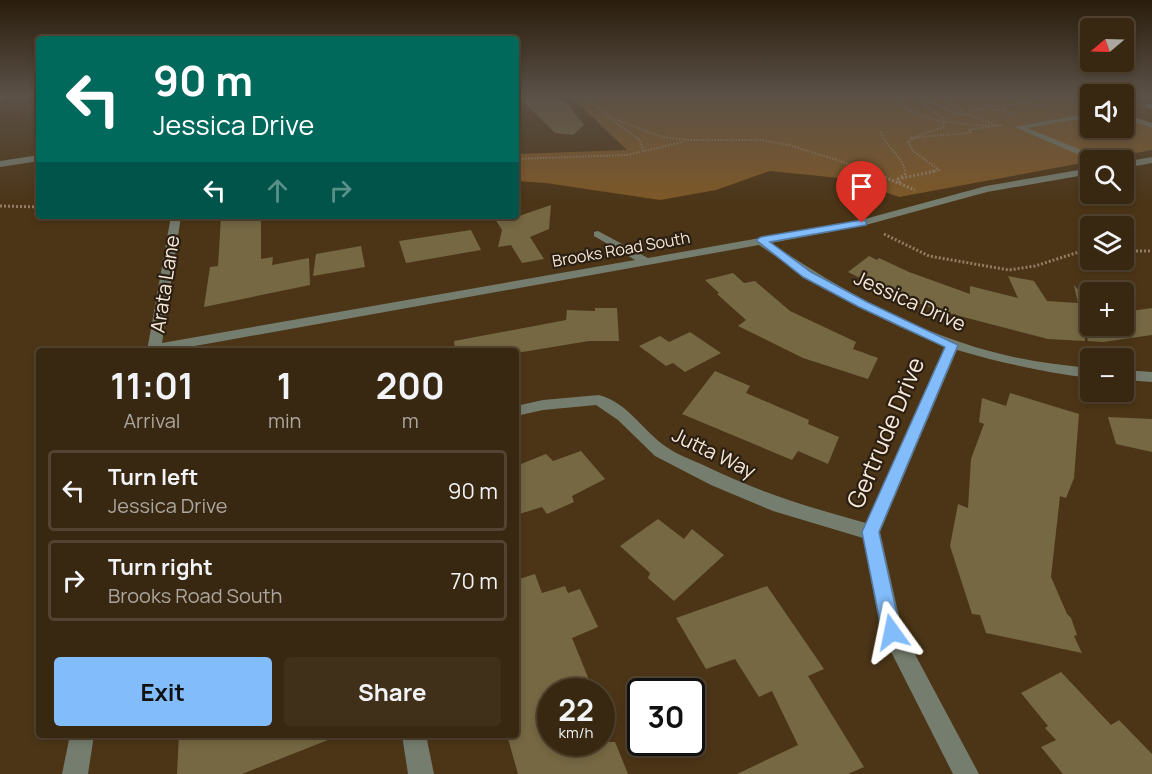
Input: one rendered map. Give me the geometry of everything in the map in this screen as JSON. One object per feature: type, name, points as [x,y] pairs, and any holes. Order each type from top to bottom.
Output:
[{"type":"street","points":[[1028,130],[1080,152]]},
{"type":"street","points":[[0,164],[36,158]]},
{"type":"street","points":[[1134,163],[1152,160]]},
{"type":"street","name":"Brooks Road South","points":[[165,348],[862,223],[986,189],[1080,173]]},
{"type":"street","name":"Arata Lane","points":[[154,348],[176,219]]},
{"type":"street","points":[[598,234],[645,261]]},
{"type":"street","name":"Jessica Drive","points":[[761,240],[807,274],[863,304],[952,345],[1053,370],[1080,372]]},
{"type":"street","name":"Gertrude Drive","points":[[952,345],[871,532],[892,632],[966,774]]},
{"type":"street","points":[[1134,376],[1152,377]]},
{"type":"street","name":"Jutta Way","points":[[519,410],[543,405],[599,400],[624,416],[661,452],[717,480],[779,506],[871,532]]},
{"type":"street","points":[[75,774],[81,738]]},
{"type":"street","points":[[415,738],[421,774]]},
{"type":"path","points":[[627,130],[640,140],[644,152]]},
{"type":"path","points":[[644,130],[662,137],[689,140],[737,139],[789,145],[855,165],[900,184],[898,179]]},
{"type":"path","points":[[910,138],[934,130]]},
{"type":"path","points":[[910,138],[968,133],[971,132],[969,130]]},
{"type":"path","points":[[881,132],[886,146],[902,160],[905,174],[898,179]]},
{"type":"path","points":[[898,179],[939,170],[909,147],[910,138]]},
{"type":"path","points":[[519,159],[604,157],[644,152],[689,140]]},
{"type":"path","points":[[0,206],[36,207]]},
{"type":"path","points":[[862,223],[929,256],[1009,270],[1035,267],[1080,252]]},
{"type":"path","points":[[1134,251],[1152,251]]},
{"type":"shaded area","points":[[606,130],[1080,130],[1080,138],[1134,138],[1134,130],[1152,130],[1152,150],[1134,153],[1134,150],[1080,150],[1080,163],[899,197],[849,179],[770,171],[716,190],[660,200],[519,181],[519,154],[627,150]]},
{"type":"building","points":[[552,130],[578,130],[573,135],[555,133]]},
{"type":"building","points":[[551,205],[549,229],[530,237],[544,259],[522,263],[511,245],[498,247],[502,230],[495,219],[519,219],[519,216]]},
{"type":"building","points":[[221,219],[261,219],[261,259],[273,257],[272,265],[309,258],[310,285],[204,307],[210,267],[218,266]]},
{"type":"building","points":[[471,230],[481,250],[406,263],[399,241]]},
{"type":"building","points":[[361,246],[365,267],[313,276],[316,254]]},
{"type":"building","points":[[869,256],[970,294],[970,286],[1018,298],[1008,276],[1034,281],[1047,301],[1078,303],[1074,285],[1080,292],[1080,336],[1085,336],[1085,341],[1048,339],[944,312],[894,295],[848,272]]},
{"type":"building","points":[[733,273],[744,283],[755,281],[790,311],[856,342],[853,349],[878,358],[868,379],[803,358],[738,326],[746,320],[705,280]]},
{"type":"building","points":[[595,308],[617,308],[619,341],[589,341],[519,353],[519,348],[455,348],[454,341],[566,320],[567,310],[595,311]]},
{"type":"building","points":[[1152,308],[1152,335],[1103,342],[1088,341],[1087,336],[1134,336],[1134,311]]},
{"type":"building","points":[[690,332],[721,353],[685,372],[673,363],[666,366],[639,346],[660,336],[669,342]]},
{"type":"building","points":[[715,371],[750,386],[746,393],[809,420],[808,424],[839,437],[828,464],[798,451],[792,460],[682,414]]},
{"type":"building","points":[[1010,393],[1079,414],[1074,478],[1066,498],[1060,496],[1051,577],[1067,614],[1071,618],[1077,635],[1074,636],[1082,653],[986,633],[980,615],[972,614],[950,546],[958,504],[968,508],[971,459],[984,424],[979,422],[982,398],[1006,406]]},
{"type":"building","points":[[1108,417],[1152,419],[1152,452],[1116,444]]},
{"type":"building","points":[[581,451],[605,479],[572,496],[574,502],[547,514],[542,507],[519,514],[519,465],[546,454],[553,461]]},
{"type":"building","points":[[658,519],[684,539],[692,529],[724,555],[674,601],[648,578],[650,573],[620,546]]},
{"type":"building","points":[[535,574],[542,593],[565,586],[568,593],[580,589],[598,627],[572,638],[588,678],[537,678],[537,756],[615,756],[615,742],[628,774],[518,774],[508,738],[519,738],[519,579]]},
{"type":"building","points":[[767,586],[824,669],[808,676],[864,767],[848,774],[737,774],[798,745],[772,691],[759,697],[735,659],[706,669],[676,618]]},
{"type":"building","points":[[1061,672],[1111,725],[1119,720],[1152,754],[1152,774],[1063,774],[1041,747],[1056,740],[1045,728],[1048,726],[1021,693]]},
{"type":"building","points":[[179,738],[333,738],[242,774],[177,774]]},
{"type":"route","points":[[862,223],[761,240],[807,274],[863,304],[952,345],[871,532],[892,632]]}]
